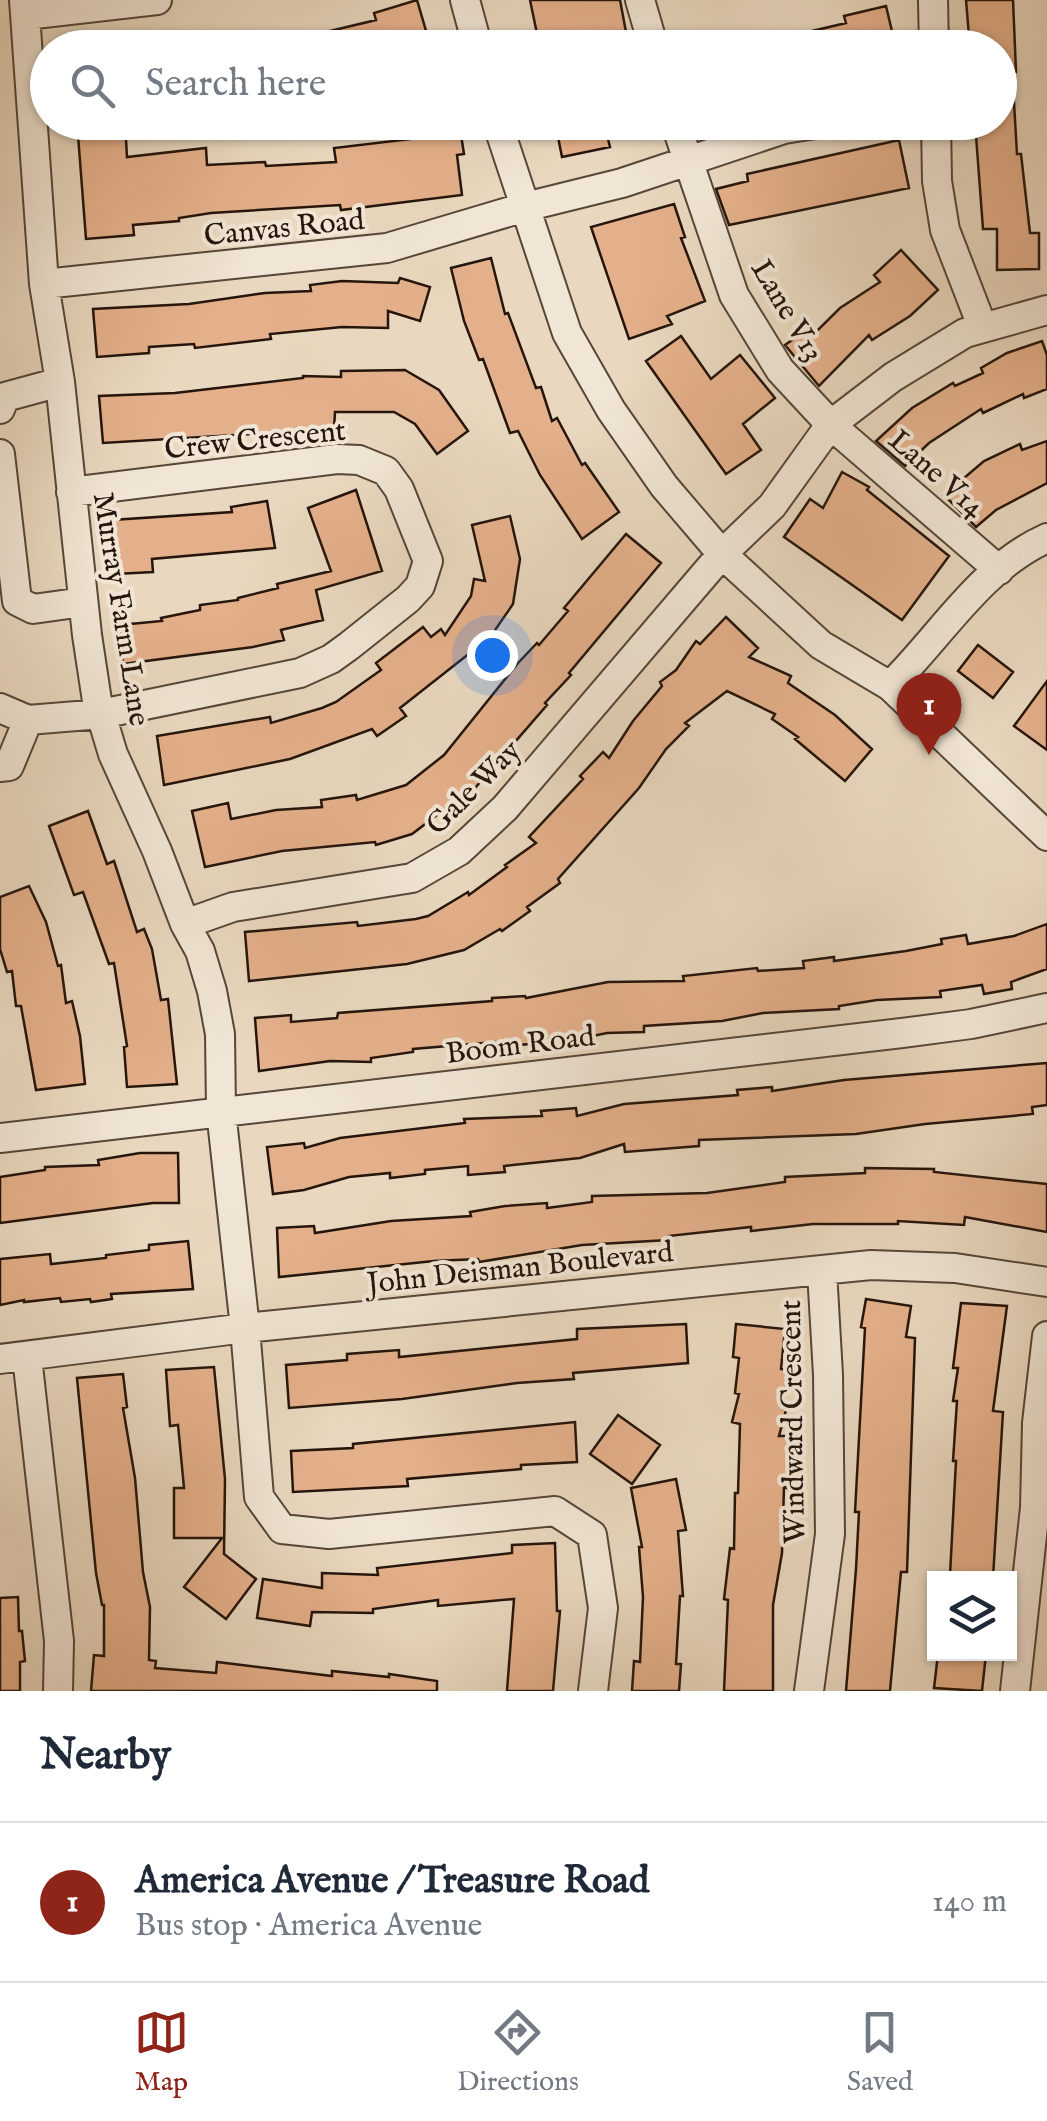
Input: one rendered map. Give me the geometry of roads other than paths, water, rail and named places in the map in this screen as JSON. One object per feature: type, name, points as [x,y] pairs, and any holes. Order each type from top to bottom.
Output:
[{"type":"street","points":[[25,7],[157,0]]},
{"type":"street","points":[[465,0],[473,30]]},
{"type":"street","points":[[640,0],[649,30]]},
{"type":"street","points":[[933,0],[934,30]]},
{"type":"street","name":"Murray Farm Lane","points":[[25,7],[30,80]]},
{"type":"street","name":"Murray Farm Lane","points":[[34,140],[44,284],[60,382],[83,602],[101,714],[125,784],[200,951],[218,1020],[222,1111],[259,1496],[282,1529],[329,1534],[555,1511],[592,1535],[602,1608],[593,1691]]},
{"type":"street","points":[[503,140],[567,332],[611,410],[664,486],[722,554],[821,645],[890,686],[1047,836]]},
{"type":"street","name":"Lane V13","points":[[680,140],[734,296],[780,370],[832,426]]},
{"type":"street","name":"Canvas Road","points":[[44,284],[387,248],[622,183],[750,140]]},
{"type":"street","points":[[937,140],[945,230],[982,326]]},
{"type":"street","name":"Gale Way","points":[[185,924],[233,907],[412,878],[448,859],[504,808],[722,554],[772,506],[832,426],[893,377],[965,332],[1047,310]]},
{"type":"street","points":[[0,408],[5,397],[60,382]]},
{"type":"street","name":"Lane V14","points":[[832,426],[998,570]]},
{"type":"street","points":[[0,454],[17,601],[34,608],[83,602]]},
{"type":"street","name":"Crew Crescent","points":[[28,720],[101,714],[300,673],[331,659],[408,599],[420,586],[428,561],[399,489],[386,471],[360,460],[70,492]]},
{"type":"street","points":[[890,686],[920,656],[950,616],[998,570],[1026,547],[1047,538]]},
{"type":"street","points":[[0,708],[28,720],[9,766],[0,767]]},
{"type":"street","name":"Boom Road","points":[[0,1138],[902,1033],[972,1024],[1047,1008]]},
{"type":"street","name":"John Deisman Boulevard","points":[[14,1358],[245,1328],[871,1265],[955,1268],[1047,1282]]},
{"type":"street","name":"Windward Crescent","points":[[809,1691],[830,1534],[822,1271]]},
{"type":"street","points":[[1015,1691],[1041,1509],[1037,1423],[1047,1336]]},
{"type":"street","points":[[14,1358],[58,1641],[58,1691]]},
{"type":"place","name":"America Avenue / Treasure Road","points":[[929,755]]}]
